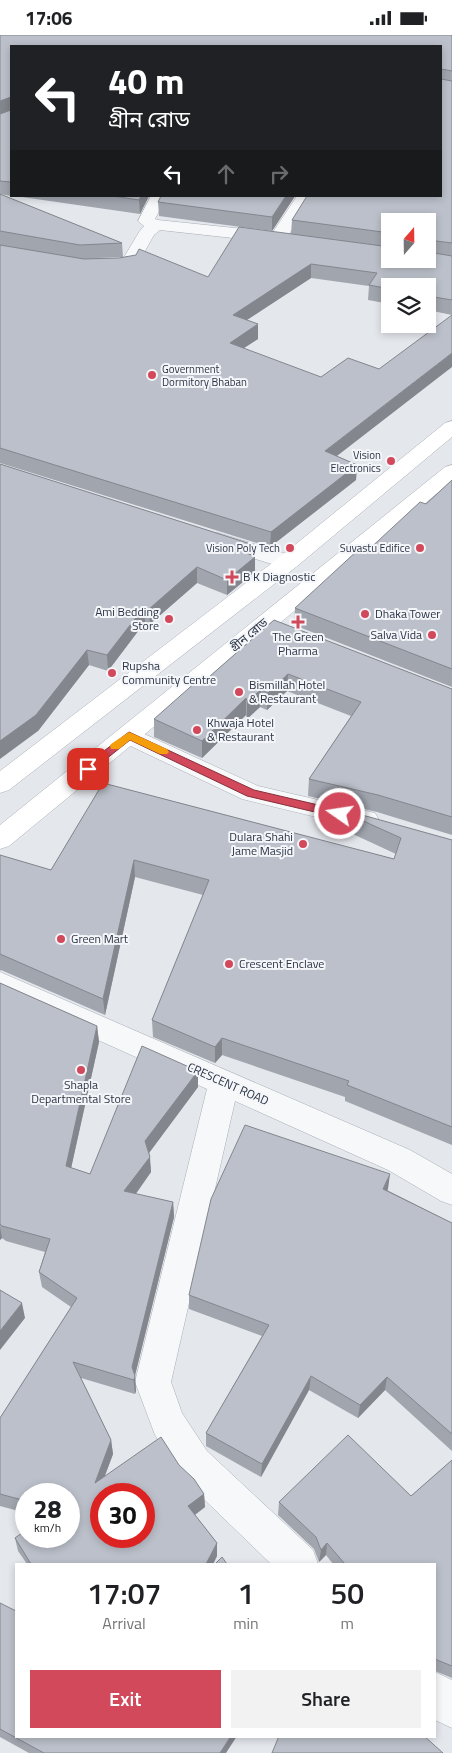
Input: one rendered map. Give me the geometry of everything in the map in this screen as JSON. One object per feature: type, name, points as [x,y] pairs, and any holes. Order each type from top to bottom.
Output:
[{"type":"main road","points":[[0,784],[288,562],[452,427]]},
{"type":"main road","name":"গ্রীন রোড","points":[[0,839],[129,735],[264,622],[452,471]]},
{"type":"street","points":[[158,197],[146,221],[156,225],[181,226],[296,241]]},
{"type":"street","points":[[278,238],[304,197]]},
{"type":"street","points":[[89,266],[114,267],[130,263],[147,232],[156,225]]},
{"type":"street","points":[[195,533],[288,562]]},
{"type":"street","points":[[264,622],[291,633]]},
{"type":"street","points":[[129,735],[251,793],[385,826]]},
{"type":"street","name":"CRESCENT ROAD","points":[[0,983],[399,1160],[452,1191]]},
{"type":"street","points":[[224,1082],[153,1381],[168,1423],[194,1464],[298,1563]]},
{"type":"street","points":[[436,1693],[452,1708]]},
{"type":"building","points":[[0,35],[452,35],[452,71],[442,69],[442,45],[10,45],[10,97],[0,101]]},
{"type":"building","points":[[442,79],[452,81],[452,243],[436,241],[436,213],[381,213],[381,232],[292,220],[306,197],[442,197]]},
{"type":"building","points":[[10,110],[10,182],[0,181],[0,114]]},
{"type":"building","points":[[0,194],[122,243],[80,245],[0,231]]},
{"type":"building","points":[[120,197],[140,197],[139,200]]},
{"type":"building","points":[[160,197],[285,197],[272,217],[158,202]]},
{"type":"building","points":[[239,227],[381,246],[381,268],[436,268],[436,253],[452,256],[452,300],[436,297],[436,278],[381,278],[381,287],[369,285],[377,273],[311,264],[233,315],[258,324],[230,343],[321,377],[348,358],[379,369],[428,333],[436,333],[436,327],[452,315],[452,353],[325,451],[357,465],[271,532],[0,448],[0,245],[84,259],[119,258],[136,255],[139,249],[208,277]]},
{"type":"building","points":[[0,464],[254,545],[245,552],[255,557],[227,580],[197,567],[149,609],[144,607],[107,655],[87,650],[36,715],[0,741]]},
{"type":"building","points":[[452,480],[452,669],[295,608],[358,550],[365,553],[420,502],[426,504]]},
{"type":"building","points":[[274,620],[452,689],[452,817],[378,795],[309,779],[361,702],[288,674],[268,693],[261,690],[247,701],[246,698],[202,741],[154,719],[197,681],[202,683]]},
{"type":"building","points":[[103,783],[394,859],[401,838],[330,806],[452,840],[452,1127],[347,1085],[349,1081],[222,1038],[215,1047],[152,1020],[209,880],[134,860],[103,999],[0,954],[0,855],[51,870]]},
{"type":"building","points":[[0,983],[97,1026],[66,1166],[90,1174],[142,1046],[198,1071],[145,1141],[150,1157],[124,1191],[173,1202],[132,1367],[135,1376],[134,1380],[73,1362],[111,1440],[95,1483],[161,1437],[179,1465],[194,1479],[204,1494],[188,1506],[217,1543],[207,1563],[30,1563],[21,1548],[80,1548],[80,1483],[15,1483],[15,1498],[0,1494],[0,1418],[77,1298],[39,1272],[50,1239],[0,1224]]},
{"type":"building","points":[[245,1125],[390,1174],[383,1189],[452,1223],[452,1434],[387,1377],[360,1405],[311,1376],[262,1464],[206,1433],[269,1325],[189,1295],[211,1199]]},
{"type":"building","points":[[0,1290],[22,1303],[0,1331]]},
{"type":"building","points":[[348,1435],[411,1496],[452,1460],[452,1666],[436,1659],[436,1563],[344,1563],[327,1543],[321,1550],[316,1537],[279,1502]]},
{"type":"building","points":[[222,1557],[226,1563],[216,1563]]},
{"type":"building","points":[[0,1603],[15,1610],[15,1737],[0,1729]]},
{"type":"building","points":[[16,1738],[230,1738],[220,1753],[44,1753]]},
{"type":"building","points":[[278,1738],[426,1738],[443,1753],[272,1753]]},
{"type":"slow traffic","points":[[115,746],[129,735],[163,752]]},
{"type":"place","name":"Government Dormitory Bhaban","points":[[152,375]]},
{"type":"place","name":"Vision Electronics","points":[[391,461]]},
{"type":"place","name":"Vision Poly Tech","points":[[290,548]]},
{"type":"place","name":"Suvastu Edifice","points":[[420,548]]},
{"type":"place","name":"B K Diagnostic","points":[[232,577]]},
{"type":"place","name":"Dhaka Tower","points":[[365,614]]},
{"type":"place","name":"Ami Bedding Store","points":[[169,619]]},
{"type":"place","name":"The Green Pharma","points":[[298,622]]},
{"type":"place","name":"Salva Vida","points":[[432,635]]},
{"type":"place","name":"Rupsha Community Centre","points":[[112,673]]},
{"type":"place","name":"Bismillah Hotel & Restaurant","points":[[239,692]]},
{"type":"place","name":"Khwaja Hotel & Restaurant","points":[[197,730]]},
{"type":"place","name":"Dulara Shahi Jame Masjid","points":[[303,844]]},
{"type":"place","name":"Green Mart","points":[[61,939]]},
{"type":"place","name":"Crescent Enclave","points":[[229,964]]},
{"type":"place","name":"Shapla Departmental Store","points":[[81,1070]]},
{"type":"route","points":[[88,769],[129,735],[251,793],[340,814]]}]
